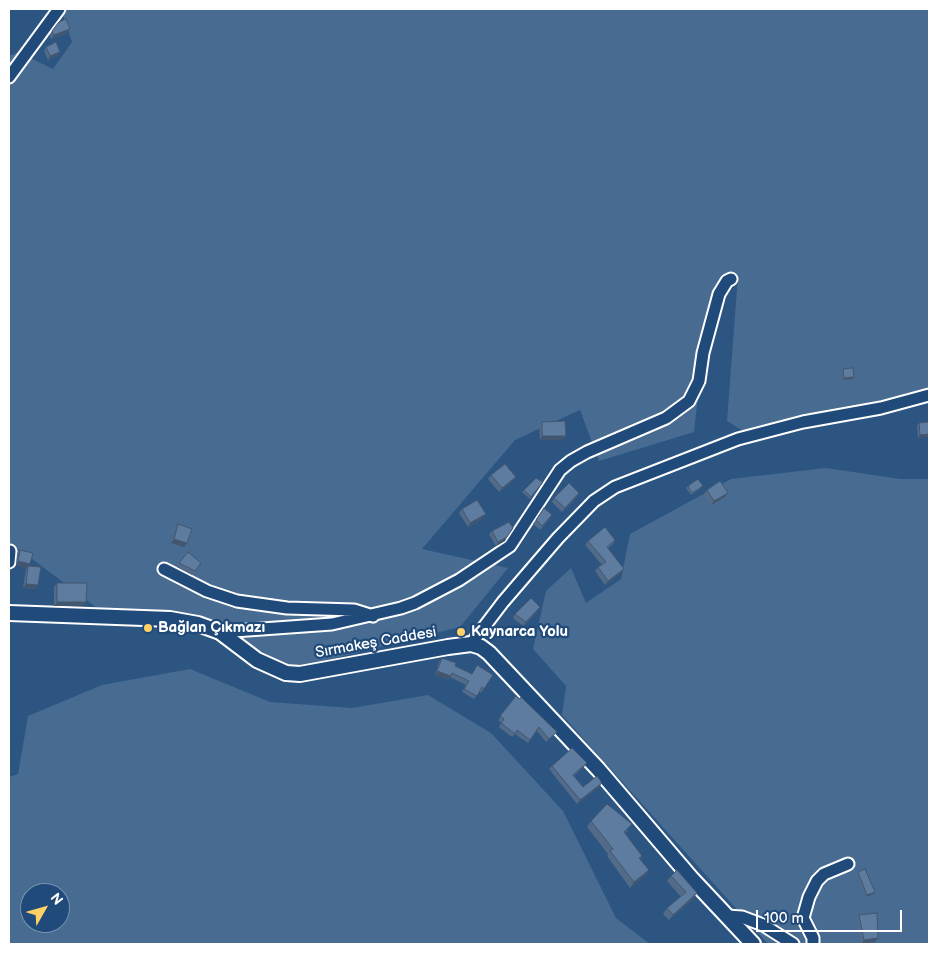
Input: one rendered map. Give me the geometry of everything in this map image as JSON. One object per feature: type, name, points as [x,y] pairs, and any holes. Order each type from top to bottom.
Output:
[{"type":"main road","name":"Sırmakeş Caddesi","points":[[9,613],[170,619],[198,624],[220,632],[257,660],[286,673],[300,674],[471,644]]},
{"type":"main road","points":[[471,644],[489,653],[530,696],[598,769],[753,944]]},
{"type":"street","points":[[9,77],[59,9]]},
{"type":"street","points":[[220,632],[332,624],[373,616],[415,603],[442,590],[502,551],[520,534],[560,470],[587,452],[666,418],[689,401],[699,381],[703,353],[719,294],[727,281],[731,279]]},
{"type":"street","points":[[471,644],[503,602],[558,538],[594,501],[615,487],[738,439],[803,422],[881,408],[929,395]]},
{"type":"street","points":[[164,569],[207,591],[237,601],[287,608],[354,610],[373,616]]},
{"type":"street","points":[[813,944],[813,938],[803,918],[809,897],[817,881],[824,874],[848,864]]},
{"type":"street","points":[[727,916],[742,917],[764,925],[792,944]]},
{"type":"shaded area","points":[[63,9],[929,9],[929,390],[897,400],[743,431],[727,421],[738,276],[707,314],[694,432],[599,461],[580,410],[515,440],[422,549],[508,568],[460,627],[292,669],[204,619],[101,611],[23,552],[9,551],[9,56],[18,52],[53,69],[72,42],[62,12]]},
{"type":"shaded area","points":[[826,468],[900,479],[929,479],[929,944],[768,944],[562,715],[566,686],[533,649],[546,591],[571,568],[586,603],[621,579],[630,534],[731,479]]},
{"type":"shaded area","points":[[190,669],[270,702],[352,708],[428,695],[491,733],[563,811],[616,918],[650,944],[9,944],[9,777],[18,774],[28,716],[102,685]]},
{"type":"building","points":[[66,19],[70,29],[54,35],[52,31],[59,22]]},
{"type":"building","points":[[56,42],[60,52],[50,56],[46,47]]},
{"type":"building","points":[[853,368],[854,377],[844,378],[843,369]]},
{"type":"building","points":[[565,421],[566,436],[542,436],[542,422]]},
{"type":"building","points":[[929,422],[929,434],[920,435],[919,423]]},
{"type":"building","points":[[505,464],[516,477],[502,488],[491,475]]},
{"type":"building","points":[[536,478],[543,482],[531,497],[524,490]]},
{"type":"building","points":[[698,479],[703,486],[692,493],[688,486]]},
{"type":"building","points":[[720,481],[728,493],[714,501],[707,490]]},
{"type":"building","points":[[569,483],[579,493],[565,508],[554,498]]},
{"type":"building","points":[[477,500],[486,514],[470,523],[462,509]]},
{"type":"building","points":[[544,508],[552,515],[542,526],[536,520]]},
{"type":"building","points":[[509,522],[513,528],[507,537],[498,542],[492,531]]},
{"type":"building","points":[[178,524],[192,529],[187,543],[174,539]]},
{"type":"building","points":[[605,527],[615,540],[607,547],[624,569],[608,581],[598,567],[606,562],[588,541]]},
{"type":"building","points":[[20,550],[33,553],[30,564],[18,561]]},
{"type":"building","points":[[188,552],[201,563],[195,571],[179,563]]},
{"type":"building","points":[[28,566],[41,567],[38,585],[26,584]]},
{"type":"building","points":[[57,583],[87,583],[86,602],[57,602]]},
{"type":"building","points":[[531,598],[540,607],[526,622],[515,614]]},
{"type":"building","points":[[442,658],[456,663],[455,666],[472,674],[477,665],[493,675],[477,696],[464,689],[469,681],[452,673],[451,676],[437,671]]},
{"type":"building","points":[[516,696],[520,699],[521,697],[557,732],[549,739],[539,727],[530,740],[517,730],[515,734],[501,723],[504,719],[500,716]]},
{"type":"building","points":[[572,748],[587,763],[573,775],[583,787],[597,776],[602,783],[580,800],[552,766]]},
{"type":"building","points":[[607,804],[632,824],[624,832],[642,856],[639,858],[649,870],[634,882],[610,851],[613,849],[591,821]]},
{"type":"building","points":[[865,869],[875,892],[867,895],[858,872]]},
{"type":"building","points":[[677,870],[697,893],[673,915],[667,908],[686,892],[671,876]]},
{"type":"building","points":[[877,913],[878,938],[864,940],[859,915]]},
{"type":"place","name":"Bağlan Çıkmazı","points":[[148,628]]},
{"type":"place","name":"Kaynarca Yolu","points":[[461,632]]}]
